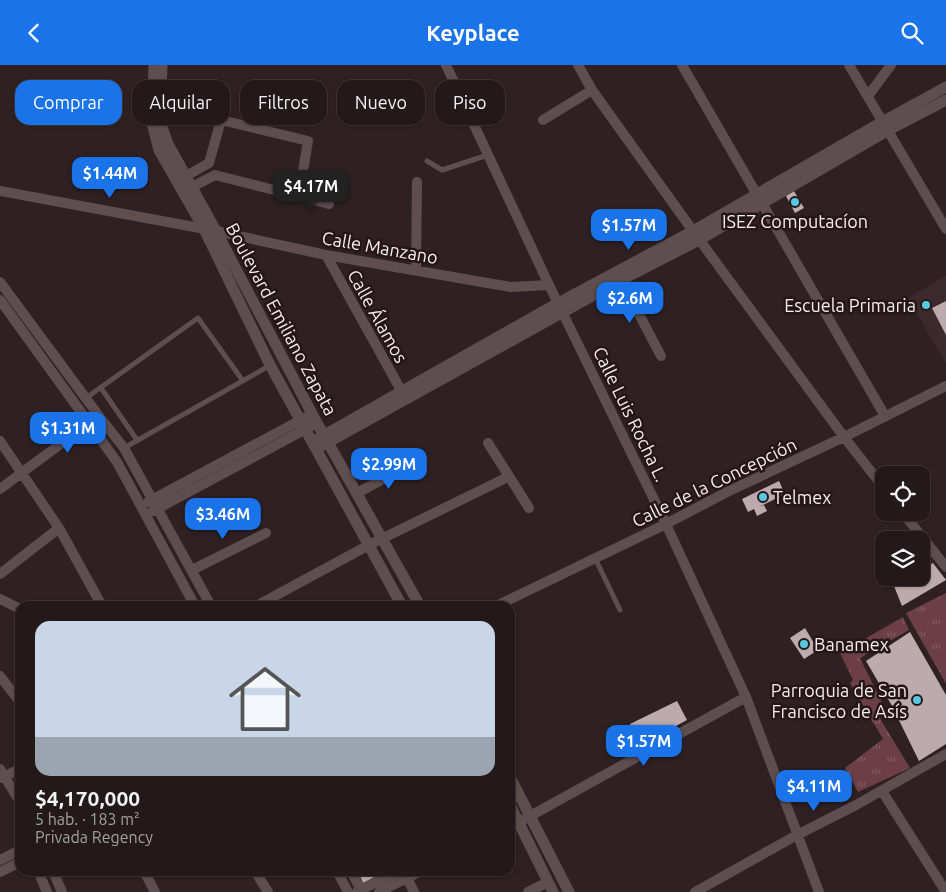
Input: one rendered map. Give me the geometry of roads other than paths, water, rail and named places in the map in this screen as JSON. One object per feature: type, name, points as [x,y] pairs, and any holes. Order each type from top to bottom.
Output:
[{"type":"street","name":"Boulevard Emiliano Zapata","points":[[154,65],[152,123],[159,149],[210,230],[417,601]]},
{"type":"street","name":"Boulevard Emiliano Zapata","points":[[162,65],[160,122],[168,145],[192,187],[270,365],[399,601]]},
{"type":"street","name":"Calle Luis Rocha L.","points":[[446,65],[548,285],[666,524],[746,697],[819,892]]},
{"type":"street","points":[[578,65],[592,90],[696,235],[875,477]]},
{"type":"street","points":[[682,65],[885,416]]},
{"type":"street","points":[[849,65],[946,229]]},
{"type":"street","points":[[868,96],[891,65]]},
{"type":"street","points":[[326,439],[402,392],[760,199],[885,127],[946,87]]},
{"type":"street","points":[[543,120],[592,90]]},
{"type":"street","points":[[885,127],[946,100]]},
{"type":"street","points":[[214,175],[209,163],[221,120],[308,141],[299,195]]},
{"type":"street","points":[[186,176],[209,163]]},
{"type":"street","points":[[192,187],[214,175],[329,204]]},
{"type":"street","points":[[416,269],[417,182]]},
{"type":"street","name":"Calle Manzano","points":[[0,191],[210,230],[326,255],[512,287],[548,285]]},
{"type":"street","points":[[314,445],[560,308],[621,280],[696,235]]},
{"type":"street","name":"Calle Álamos","points":[[326,255],[402,392]]},
{"type":"street","points":[[621,280],[661,356]]},
{"type":"street","points":[[0,282],[98,416],[124,448],[208,601]]},
{"type":"street","points":[[0,300],[117,461],[193,601]]},
{"type":"street","name":"Calle de la Concepción","points":[[507,601],[946,386]]},
{"type":"street","points":[[0,489],[98,416]]},
{"type":"street","points":[[146,515],[155,504],[315,418]]},
{"type":"street","points":[[0,441],[59,528],[99,601]]},
{"type":"street","points":[[488,443],[529,508]]},
{"type":"street","points":[[357,493],[409,465]]},
{"type":"street","points":[[265,601],[369,545],[508,477]]},
{"type":"street","points":[[140,505],[155,504]]},
{"type":"street","points":[[909,521],[946,567]]},
{"type":"street","points":[[0,573],[59,528]]},
{"type":"street","points":[[192,570],[266,533]]},
{"type":"street","points":[[0,599],[15,606]]},
{"type":"street","points":[[0,676],[15,696]]},
{"type":"street","points":[[515,815],[528,811],[746,697]]},
{"type":"street","points":[[695,892],[946,755]]},
{"type":"street","points":[[15,771],[2,775],[15,794]]},
{"type":"street","points":[[515,786],[570,892]]},
{"type":"street","points":[[882,791],[946,892]]},
{"type":"street","points":[[515,820],[550,887],[528,892]]},
{"type":"street","points":[[0,860],[15,852]]},
{"type":"street","points":[[0,872],[15,864]]},
{"type":"street","points":[[40,876],[47,892]]},
{"type":"street","points":[[55,876],[62,892]]},
{"type":"street","points":[[146,876],[154,892]]},
{"type":"street","points":[[258,876],[268,892]]},
{"type":"street","points":[[340,876],[348,892]]},
{"type":"street","points":[[352,876],[360,891],[388,876]]},
{"type":"street","points":[[379,892],[411,876]]},
{"type":"street","points":[[407,878],[414,892]]},
{"type":"lane","points":[[427,161],[442,170],[488,155]]},
{"type":"lane","points":[[86,398],[198,318],[243,381]]},
{"type":"lane","points":[[124,448],[270,365]]},
{"type":"lane","points":[[101,388],[137,440]]},
{"type":"lane","points":[[595,559],[620,610]]},
{"type":"place","name":"ISEZ Computacíon","points":[[795,202]]},
{"type":"place","name":"Escuela Primaria","points":[[926,305]]},
{"type":"place","name":"Telmex","points":[[763,497]]},
{"type":"place","name":"Banamex","points":[[804,644]]},
{"type":"place","name":"Parroquia de San Francisco de Asís","points":[[917,700]]}]
